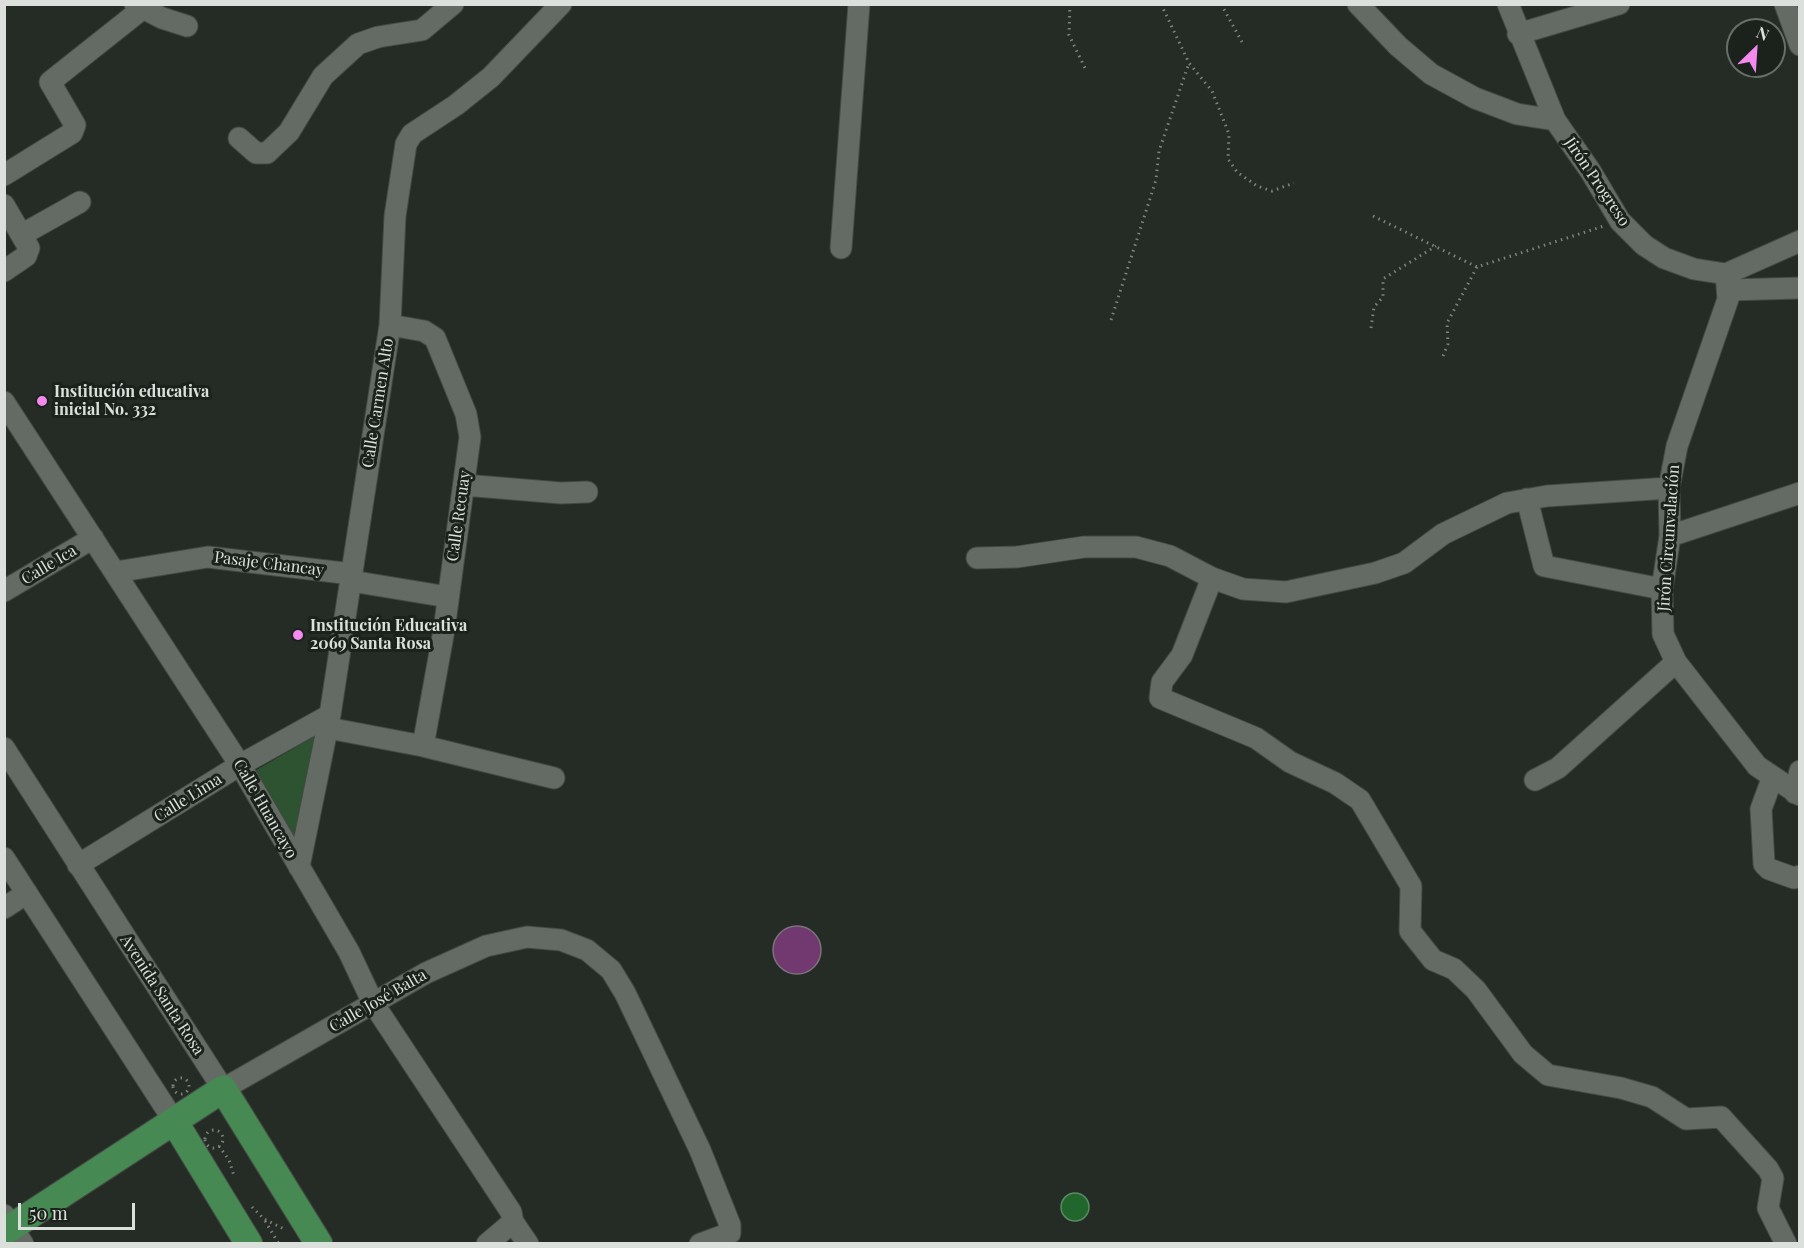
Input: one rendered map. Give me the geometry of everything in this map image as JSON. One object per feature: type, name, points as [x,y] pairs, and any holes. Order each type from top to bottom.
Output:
[{"type":"main road","name":"Calle José Balta","points":[[11,1229],[224,1089]]},
{"type":"main road","name":"Avenida Santa Rosa","points":[[224,1089],[317,1241]]},
{"type":"main road","points":[[174,1121],[249,1244]]},
{"type":"street","points":[[239,138],[256,153],[267,153],[289,132],[323,76],[358,44],[378,37],[422,30],[453,4]]},
{"type":"street","name":"Calle Carmen Alto","points":[[299,867],[329,722],[390,325],[395,216],[406,144],[412,134],[456,105],[490,77],[561,4]]},
{"type":"street","points":[[841,248],[859,4]]},
{"type":"street","points":[[1358,4],[1398,46],[1431,74],[1475,98],[1516,114],[1555,120]]},
{"type":"street","name":"Jirón Progreso","points":[[1508,4],[1518,34],[1555,120],[1592,172],[1620,221],[1644,244],[1664,258],[1728,282],[1800,288]]},
{"type":"street","points":[[1518,34],[1619,4]]},
{"type":"street","points":[[1785,4],[1800,45]]},
{"type":"street","points":[[4,175],[72,133],[75,124],[50,82],[138,7],[187,26]]},
{"type":"street","points":[[23,234],[80,202]]},
{"type":"street","points":[[4,205],[29,245],[28,252],[4,271]]},
{"type":"street","points":[[1728,282],[1800,241]]},
{"type":"street","name":"Jirón Circunvalación","points":[[1728,282],[1677,446],[1669,488],[1670,536],[1662,589],[1663,634],[1676,662],[1757,766],[1772,779],[1797,794]]},
{"type":"street","name":"Calle Recuay","points":[[390,325],[424,331],[435,338],[466,414],[470,437],[448,597],[423,746]]},
{"type":"street","name":"Calle Huancayo","points":[[4,402],[240,765],[350,952],[373,1003],[512,1212],[513,1222],[528,1244]]},
{"type":"street","points":[[464,485],[561,494],[588,492]]},
{"type":"street","points":[[977,558],[1017,556],[1083,547],[1136,547],[1170,556],[1212,578],[1243,589],[1286,592],[1375,573],[1404,563],[1443,534],[1471,518],[1527,498],[1669,488]]},
{"type":"street","points":[[1670,536],[1800,493]]},
{"type":"street","points":[[1527,498],[1544,566],[1662,589]]},
{"type":"street","name":"Calle Ica","points":[[4,591],[93,538]]},
{"type":"street","name":"Pasaje Chancay","points":[[116,572],[208,557],[351,578],[448,597]]},
{"type":"street","points":[[1212,578],[1182,655],[1162,682],[1160,698],[1256,738],[1290,762],[1335,783],[1360,801],[1411,886],[1410,931],[1433,960],[1454,969],[1476,990],[1523,1054],[1548,1075],[1621,1088],[1652,1097],[1686,1119],[1721,1117],[1768,1169],[1773,1178],[1768,1208],[1787,1244],[1800,1231]]},
{"type":"street","points":[[1535,780],[1558,768],[1676,662]]},
{"type":"street","points":[[329,722],[554,778]]},
{"type":"street","name":"Calle Lima","points":[[78,865],[240,765],[329,722]]},
{"type":"street","name":"Avenida Santa Rosa","points":[[4,748],[224,1089]]},
{"type":"street","points":[[1797,794],[1800,771]]},
{"type":"street","points":[[1772,779],[1761,809],[1764,864],[1769,869],[1794,878],[1800,876]]},
{"type":"street","points":[[4,858],[174,1121]]},
{"type":"street","points":[[4,908],[27,893]]},
{"type":"street","name":"Calle José Balta","points":[[224,1089],[426,973],[486,946],[527,937],[561,940],[587,950],[611,970],[692,1133],[731,1230],[700,1244]]},
{"type":"street","points":[[487,1244],[513,1222]]},
{"type":"path","points":[[1070,4],[1069,35],[1085,68]]},
{"type":"path","points":[[1161,4],[1189,63],[1212,91],[1229,134],[1228,159],[1237,172],[1257,186],[1272,191],[1294,183]]},
{"type":"path","points":[[1221,4],[1242,42]]},
{"type":"path","points":[[1111,320],[1156,180],[1159,151],[1189,63]]},
{"type":"path","points":[[1373,216],[1437,245],[1477,267]]},
{"type":"path","points":[[1443,356],[1448,344],[1447,323],[1477,267],[1620,221]]},
{"type":"path","points":[[1371,328],[1374,307],[1383,297],[1383,279],[1437,245]]},
{"type":"path","points":[[176,1079],[187,1080],[188,1091],[182,1095],[175,1093],[172,1086],[176,1079]]},
{"type":"path","points":[[209,1132],[220,1132],[223,1139],[219,1146],[212,1147],[206,1142],[209,1132]]},
{"type":"path","points":[[219,1146],[229,1160],[235,1178]]},
{"type":"path","points":[[247,1201],[264,1219],[279,1244]]},
{"type":"path","points":[[264,1219],[283,1230],[317,1241]]},
{"type":"shaded area","points":[[315,736],[296,842],[253,772]]},
{"type":"shaded area","points":[[1075,1193],[1085,1197],[1089,1207],[1085,1217],[1075,1221],[1065,1217],[1061,1207],[1065,1197]]},
{"type":"building","points":[[797,926],[814,933],[821,950],[814,967],[797,974],[780,967],[773,950],[780,933]]},
{"type":"place","name":"Institución educativa inicial No. 332","points":[[42,401]]},
{"type":"place","name":"Institución Educativa 2069 Santa Rosa","points":[[298,635]]}]
